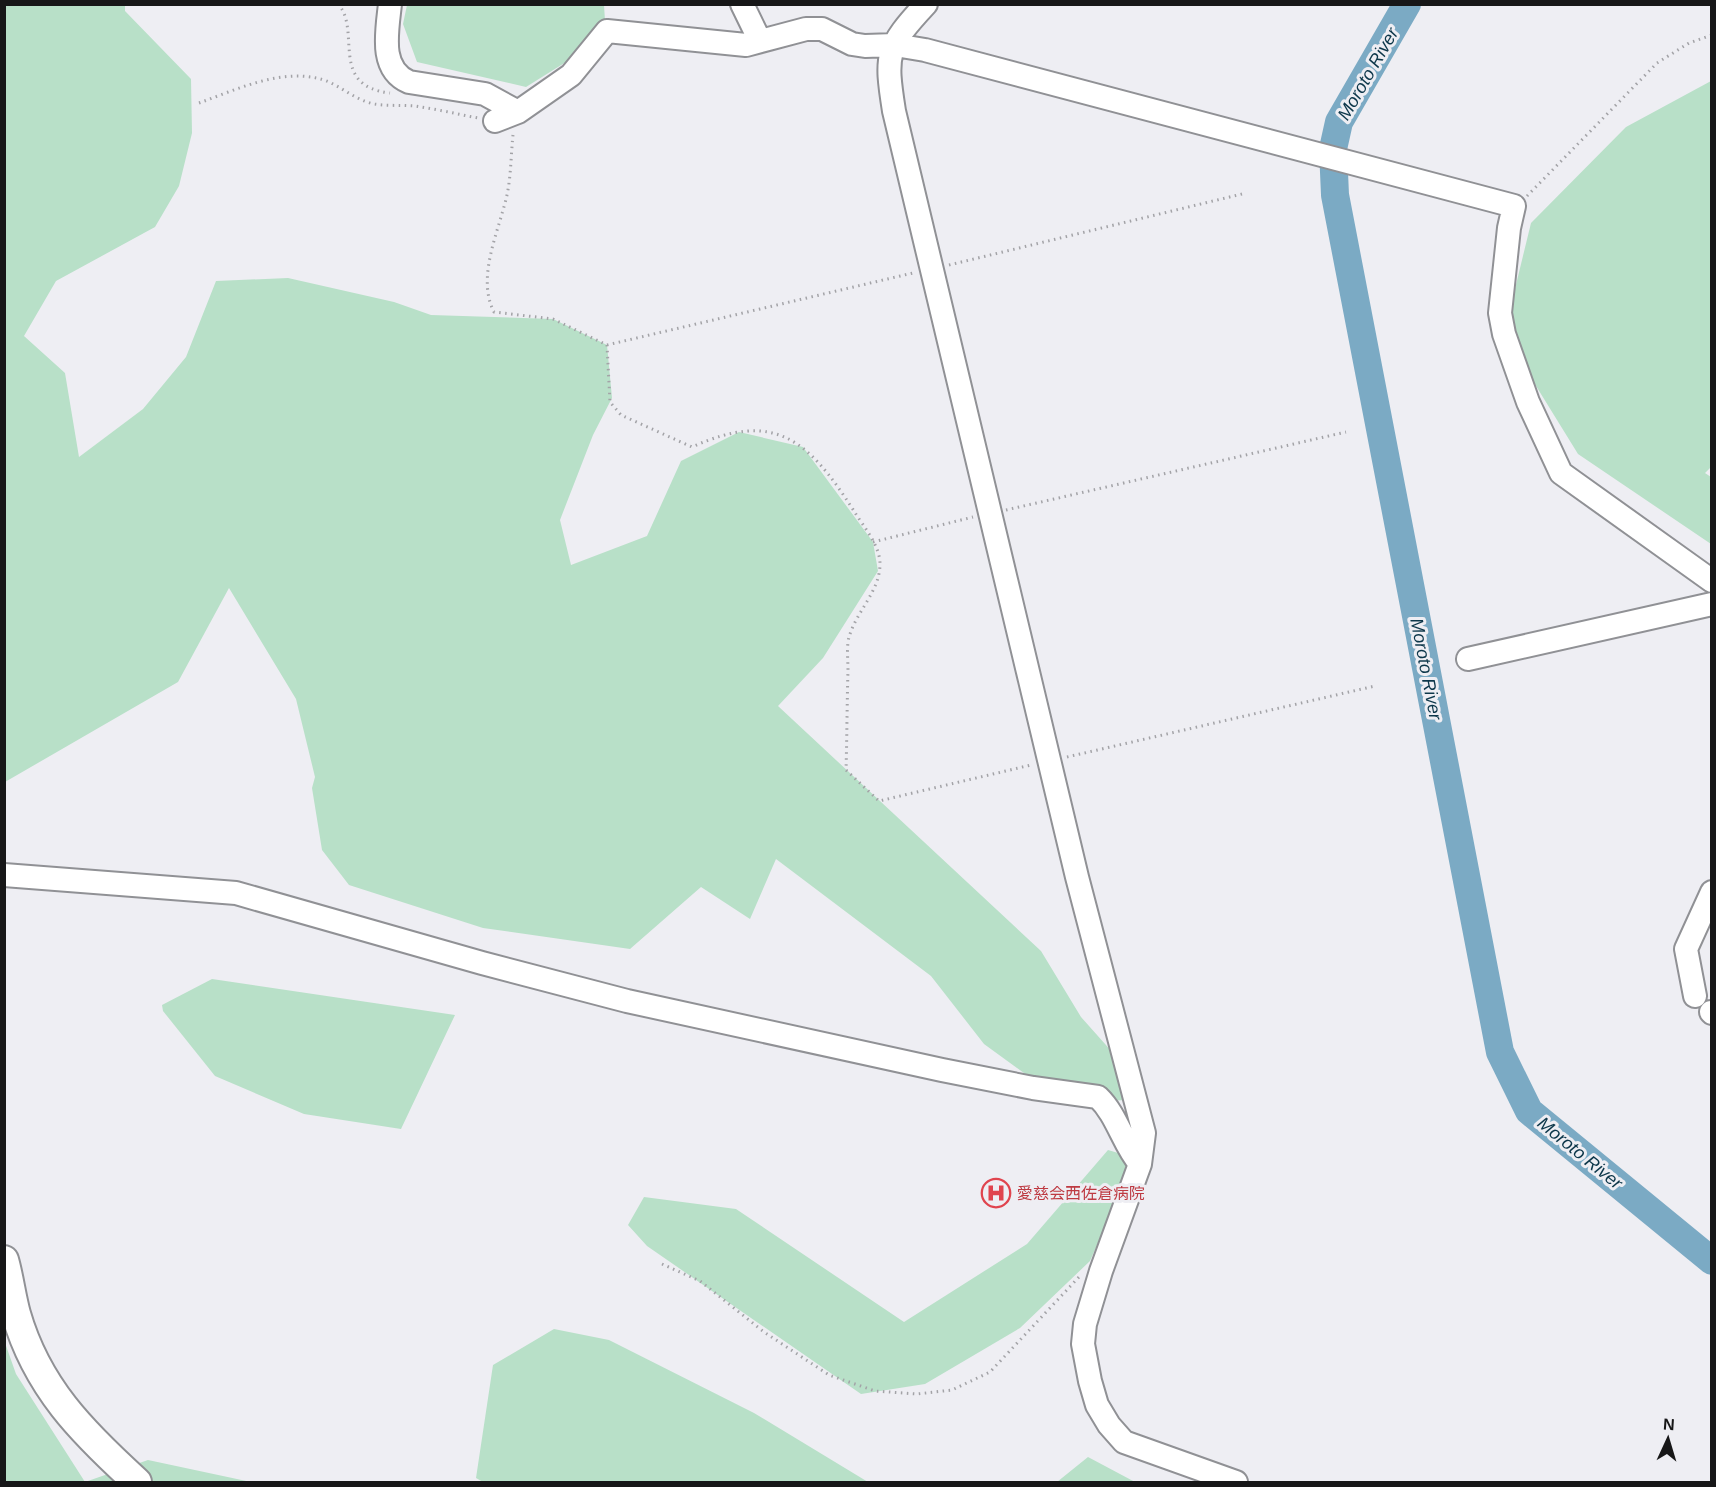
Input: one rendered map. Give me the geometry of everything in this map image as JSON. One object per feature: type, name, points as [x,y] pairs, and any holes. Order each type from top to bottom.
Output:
[{"type":"main road","points":[[4,1260],[16,1313],[30,1354],[53,1394],[87,1437],[137,1482]]},
{"type":"street","points":[[390,4],[387,54],[390,66],[398,77],[419,84],[485,94],[518,112]]},
{"type":"street","points":[[742,4],[760,41]]},
{"type":"street","points":[[926,4],[902,30],[888,59],[894,111],[988,514],[1079,888],[1139,1106],[1144,1133],[1140,1164],[1101,1271],[1085,1324],[1083,1344],[1097,1405],[1109,1425],[1124,1442],[1236,1482]]},
{"type":"street","points":[[495,121],[518,112],[571,75],[607,31],[746,45],[806,29],[822,29],[852,44],[895,45],[925,50],[1514,206],[1509,228],[1500,313],[1504,334],[1527,402],[1561,473],[1712,581]]},
{"type":"street","points":[[1468,659],[1712,604]]},
{"type":"street","points":[[4,875],[236,893],[482,963],[627,1001],[942,1070],[1033,1088],[1098,1097],[1105,1104],[1129,1150],[1140,1164]]},
{"type":"street","points":[[1706,1007],[1686,949],[1712,892]]},
{"type":"path","points":[[338,4],[346,23],[348,53],[355,75],[381,92],[400,94],[419,84]]},
{"type":"path","points":[[1514,206],[1657,63],[1689,43],[1712,35]]},
{"type":"path","points":[[199,103],[248,85],[280,77],[307,76],[326,81],[350,95],[373,104],[416,106],[495,121]]},
{"type":"path","points":[[518,112],[507,193],[488,269],[488,302],[494,312],[553,320],[607,345],[610,402],[621,415],[692,447],[713,437],[752,429],[778,432],[803,447],[836,484],[873,542],[880,563],[874,589],[849,635],[846,770],[879,801],[1375,686]]},
{"type":"path","points":[[873,542],[1346,432]]},
{"type":"path","points":[[662,1264],[700,1281],[764,1332],[829,1375],[876,1391],[917,1394],[952,1390],[990,1372],[1071,1283],[1082,1275],[1101,1271]]},
{"type":"green space","points":[[5,5],[125,5],[125,11],[191,79],[192,133],[179,186],[155,227],[56,281],[24,336],[65,373],[79,457],[143,409],[186,357],[216,281],[288,278],[394,302],[431,315],[553,319],[607,345],[612,398],[593,435],[560,520],[571,565],[647,536],[681,461],[739,432],[803,447],[873,542],[878,571],[823,658],[778,706],[1041,951],[1081,1017],[1146,1090],[1131,1100],[1064,1102],[984,1044],[931,976],[776,859],[750,919],[701,887],[630,949],[483,928],[349,885],[322,850],[312,788],[315,777],[296,699],[229,588],[178,682],[5,782]]},
{"type":"green space","points":[[407,5],[604,5],[606,37],[526,87],[417,62],[403,24]]},
{"type":"green space","points":[[1711,81],[1712,466],[1705,473],[1711,477],[1711,544],[1578,454],[1504,334],[1531,223],[1626,127]]},
{"type":"green space","points":[[212,979],[455,1015],[401,1129],[304,1114],[215,1076],[163,1011],[162,1005]]},
{"type":"green space","points":[[1108,1150],[1135,1158],[1090,1261],[1020,1328],[925,1384],[861,1394],[647,1246],[628,1225],[644,1197],[736,1209],[904,1322],[1027,1244]]},
{"type":"green space","points":[[554,1329],[609,1340],[754,1413],[868,1482],[483,1482],[476,1478],[493,1365]]},
{"type":"green space","points":[[4,1340],[16,1374],[85,1482],[5,1482]]},
{"type":"green space","points":[[1088,1457],[1135,1482],[1057,1482]]},
{"type":"green space","points":[[148,1460],[251,1482],[85,1482]]},
{"type":"waterway","name":"Moroto River","points":[[1407,4],[1339,122],[1333,149],[1335,195],[1500,1052],[1529,1111],[1712,1261]]},
{"type":"place","name":"愛慈会西佐倉病院","points":[[996,1193]]}]
